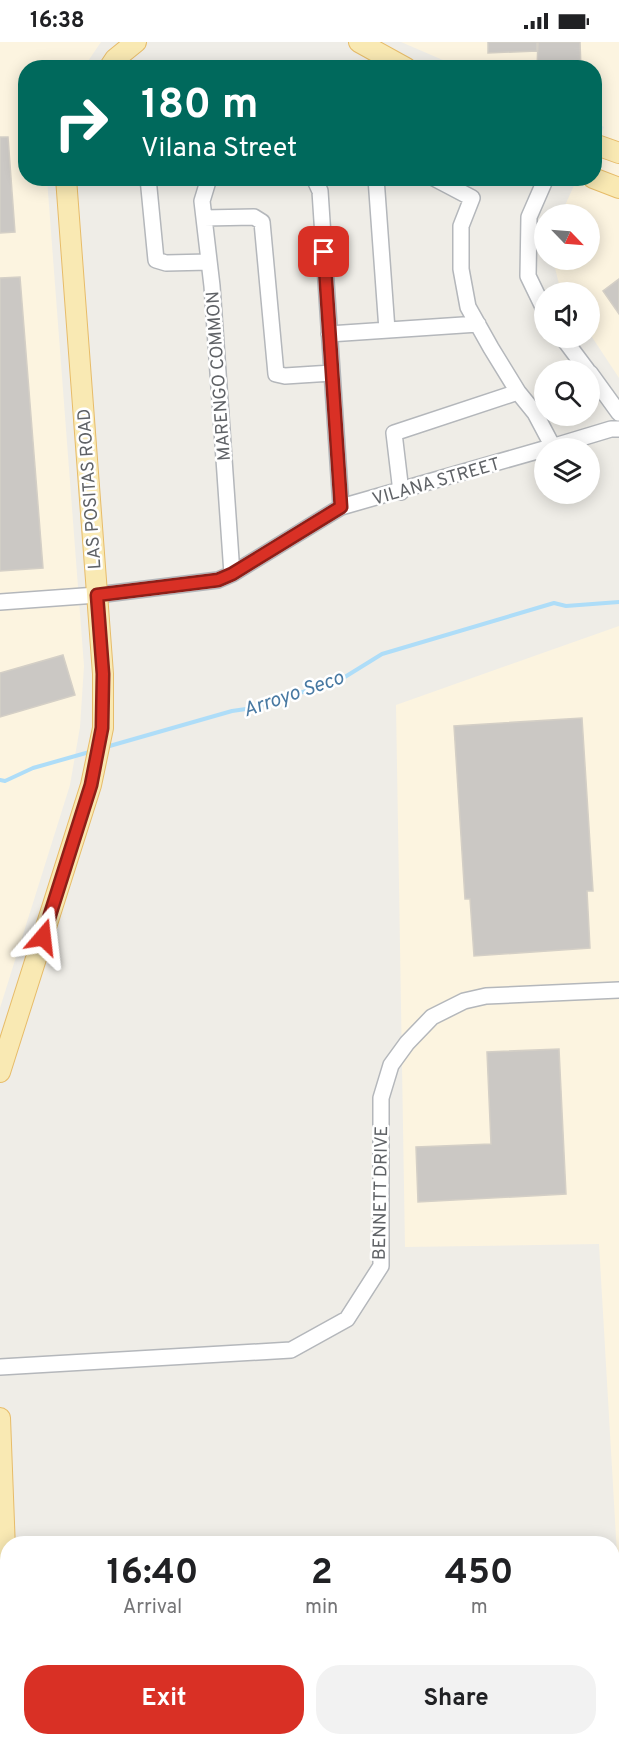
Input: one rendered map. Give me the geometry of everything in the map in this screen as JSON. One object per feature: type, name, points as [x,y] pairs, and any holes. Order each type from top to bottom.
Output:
[{"type":"main road","points":[[114,60],[136,42]]},
{"type":"main road","points":[[359,42],[392,60]]},
{"type":"main road","points":[[602,147],[619,153]]},
{"type":"main road","points":[[602,181],[619,188]]},
{"type":"main road","name":"LAS POSITAS ROAD","points":[[0,1072],[91,785],[102,728],[104,704],[67,186]]},
{"type":"main road","points":[[0,1418],[4,1536]]},
{"type":"street","points":[[149,186],[156,260],[166,263],[209,262]]},
{"type":"street","name":"MARENGO COMMON","points":[[207,186],[202,201],[209,262],[232,574]]},
{"type":"street","points":[[318,186],[320,190],[341,507]]},
{"type":"street","points":[[377,186],[387,330]]},
{"type":"street","points":[[449,186],[472,198],[461,226],[461,269],[468,307],[518,392],[535,413],[544,438]]},
{"type":"street","points":[[534,288],[528,276],[529,217],[543,186]]},
{"type":"street","points":[[204,218],[254,217],[262,222],[276,374],[285,376],[332,373]]},
{"type":"street","points":[[329,334],[478,324]]},
{"type":"street","points":[[600,388],[619,413]]},
{"type":"street","points":[[401,492],[394,433],[518,392]]},
{"type":"street","name":"VILANA STREET","points":[[581,438],[611,429],[619,429]]},
{"type":"street","name":"VILANA STREET","points":[[0,602],[97,595],[218,580],[232,574],[341,507],[401,492],[534,452]]},
{"type":"street","name":"BENNETT DRIVE","points":[[0,1367],[291,1350],[347,1319],[381,1266],[381,1098],[391,1065],[407,1043],[432,1017],[464,1001],[486,996],[619,990]]},
{"type":"shaded area","points":[[0,42],[101,42],[89,60],[18,60],[18,186],[48,186],[84,666],[80,727],[70,785],[0,1008]]},
{"type":"shaded area","points":[[401,42],[619,42],[619,378],[599,348],[600,282],[558,282],[556,270],[600,270],[600,204],[566,204],[574,186],[602,186],[602,131],[604,127],[602,126],[602,60],[443,60]]},
{"type":"shaded area","points":[[619,626],[619,1536],[616,1536],[599,1244],[405,1247],[396,705]]},
{"type":"building","points":[[488,42],[537,42],[537,51],[488,53]]},
{"type":"building","points":[[538,42],[580,42],[581,60],[537,60]]},
{"type":"building","points":[[0,137],[8,137],[15,232],[0,233]]},
{"type":"building","points":[[20,277],[43,568],[0,571],[0,278]]},
{"type":"building","points":[[619,279],[619,314],[603,291]]},
{"type":"building","points":[[63,655],[75,695],[0,717],[0,673]]},
{"type":"building","points":[[582,718],[593,891],[587,891],[590,948],[474,956],[470,899],[465,899],[454,726]]},
{"type":"building","points":[[559,1049],[566,1194],[418,1202],[416,1147],[491,1144],[487,1052]]},
{"type":"waterway","name":"Arroyo Seco","points":[[106,747],[232,711],[253,708],[340,680],[382,654],[554,603],[566,606],[619,602]]},
{"type":"waterway","name":"Arroyo Seco","points":[[0,780],[5,781],[33,768],[93,751]]},
{"type":"route","points":[[43,937],[91,785],[102,728],[103,674],[97,595],[218,580],[232,574],[341,507],[324,252]]}]
